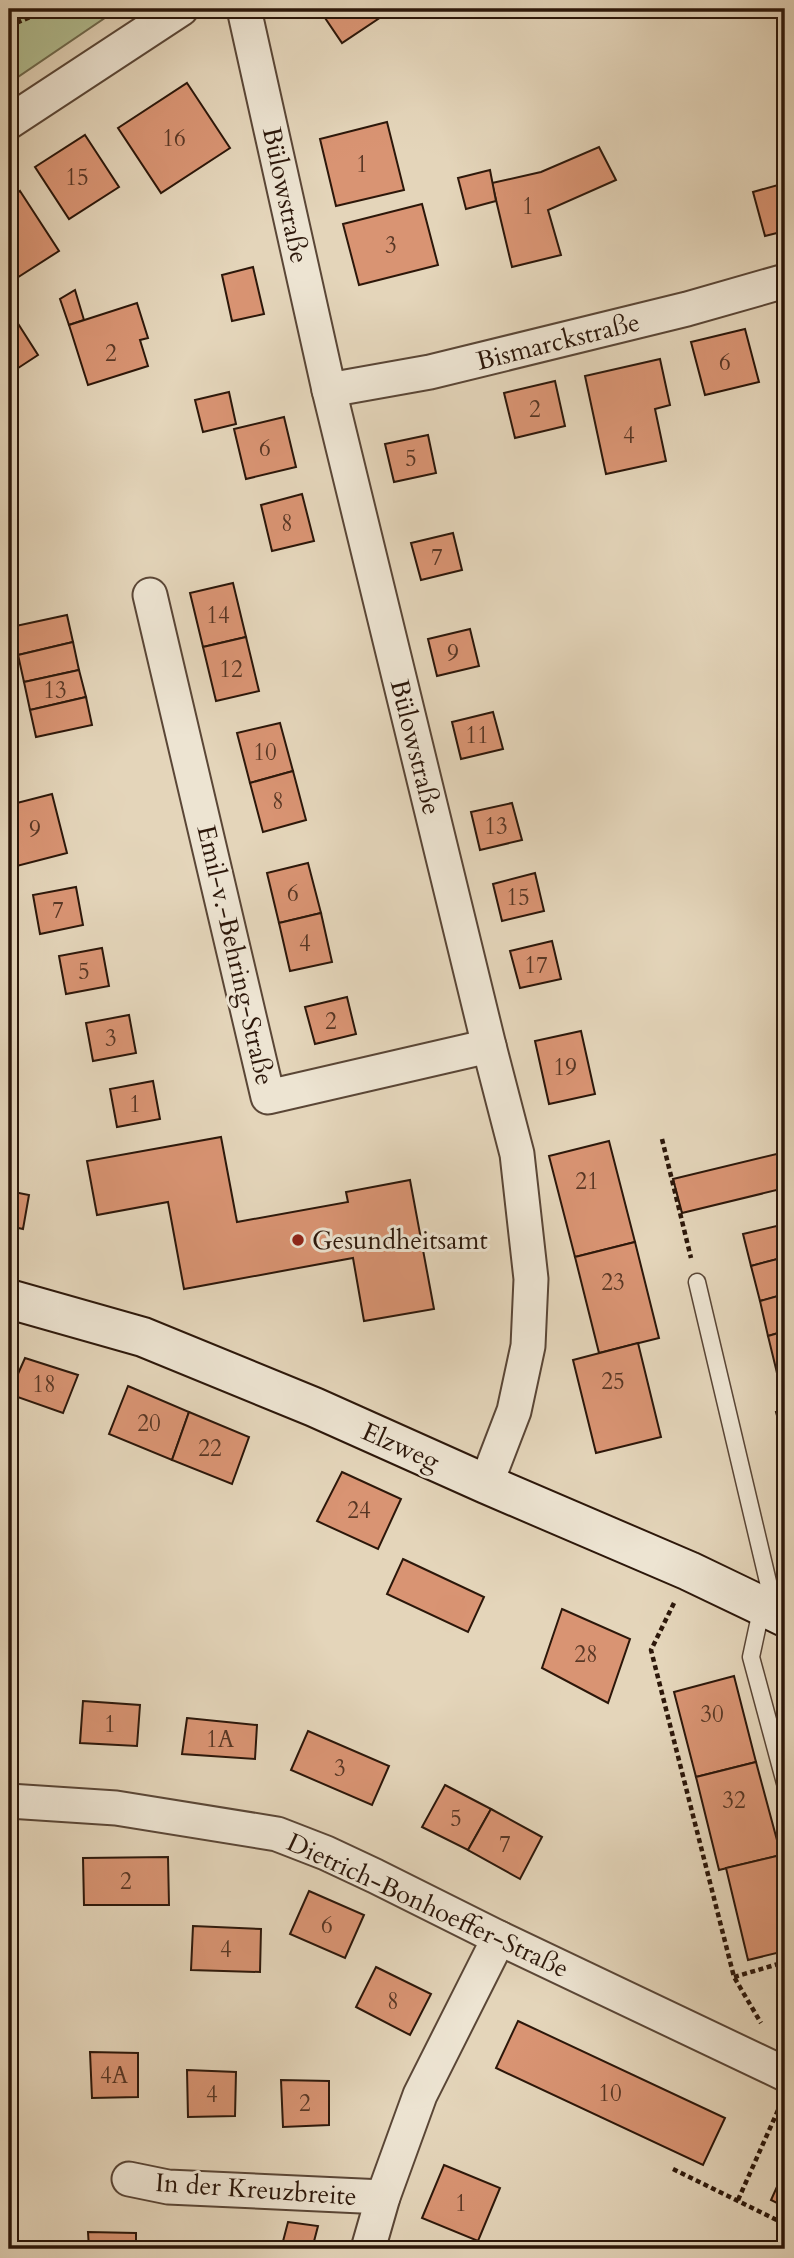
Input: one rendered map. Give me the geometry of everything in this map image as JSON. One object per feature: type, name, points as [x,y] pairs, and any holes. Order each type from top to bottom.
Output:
[{"type":"street","points":[[9,122],[181,9]]},
{"type":"street","name":"Bülowstraße","points":[[244,9],[329,390],[488,1046],[517,1154],[531,1279],[527,1346],[514,1411],[486,1484]]},
{"type":"street","name":"Bismarckstraße","points":[[329,390],[442,369],[687,309],[785,281]]},
{"type":"street","name":"Emil-v.-Behring-Straße","points":[[150,595],[268,1097],[488,1046]]},
{"type":"street","name":"Elzweg","points":[[9,1299],[144,1337],[314,1406],[486,1484],[690,1571],[774,1611]]},
{"type":"street","name":"Dietrich-Bonhoeffer-Straße","points":[[9,1801],[116,1808],[277,1834],[376,1876],[499,1938],[783,2089]]},
{"type":"street","name":"In der Kreuzbreite","points":[[368,2249],[383,2197],[421,2095],[499,1938]]},
{"type":"street","name":"In der Kreuzbreite","points":[[129,2179],[168,2187],[383,2197]]},
{"type":"lane","points":[[697,1282],[774,1611],[751,1657],[785,1783]]},
{"type":"path","points":[[9,26],[49,9]]},
{"type":"path","points":[[662,1139],[697,1282]]},
{"type":"path","points":[[690,1571],[650,1650],[734,1977],[766,2032]]},
{"type":"path","points":[[734,1977],[785,1962]]},
{"type":"path","points":[[738,2200],[783,2089]]},
{"type":"path","points":[[673,2169],[785,2224]]},
{"type":"green space","points":[[9,9],[118,9],[9,83]]},
{"type":"building","points":[[319,9],[393,9],[342,43]]},
{"type":"building","points":[[187,83],[230,148],[161,193],[118,128]]},
{"type":"building","points":[[387,122],[404,190],[336,206],[320,139]]},
{"type":"building","points":[[85,135],[119,187],[69,219],[35,167]]},
{"type":"building","points":[[599,147],[616,180],[548,210],[561,255],[512,267],[492,183],[541,172]]},
{"type":"building","points":[[490,170],[496,201],[466,209],[458,178]]},
{"type":"building","points":[[785,183],[785,231],[765,236],[753,192]]},
{"type":"building","points":[[20,191],[59,251],[9,283],[9,199]]},
{"type":"building","points":[[422,204],[438,265],[359,285],[343,224]]},
{"type":"building","points":[[253,267],[264,314],[232,321],[222,275]]},
{"type":"building","points":[[75,290],[84,320],[69,325],[60,299]]},
{"type":"building","points":[[137,303],[148,338],[140,340],[148,366],[88,385],[69,325]]},
{"type":"building","points":[[17,322],[38,355],[9,374],[9,327]]},
{"type":"building","points":[[745,329],[759,382],[705,395],[691,342]]},
{"type":"building","points":[[660,359],[670,405],[655,409],[666,461],[606,474],[585,376]]},
{"type":"building","points":[[555,381],[565,426],[515,438],[504,393]]},
{"type":"building","points":[[229,392],[236,424],[203,432],[195,400]]},
{"type":"building","points":[[284,417],[296,467],[246,479],[234,429]]},
{"type":"building","points":[[428,435],[436,473],[394,482],[385,444]]},
{"type":"building","points":[[302,494],[314,541],[272,551],[261,505]]},
{"type":"building","points":[[453,533],[462,570],[421,580],[411,543]]},
{"type":"building","points":[[233,583],[246,637],[203,647],[190,593]]},
{"type":"building","points":[[67,615],[73,642],[18,655],[11,627]]},
{"type":"building","points":[[470,629],[479,666],[437,676],[428,639]]},
{"type":"building","points":[[246,637],[259,691],[216,701],[203,647]]},
{"type":"building","points":[[73,642],[79,670],[24,682],[18,655]]},
{"type":"building","points":[[79,670],[86,697],[30,710],[24,682]]},
{"type":"building","points":[[86,697],[92,725],[36,737],[30,710]]},
{"type":"building","points":[[493,712],[503,749],[461,759],[452,722]]},
{"type":"building","points":[[280,723],[293,771],[250,783],[237,733]]},
{"type":"building","points":[[293,771],[306,820],[263,832],[250,783]]},
{"type":"building","points":[[52,794],[67,853],[9,868],[9,805]]},
{"type":"building","points":[[512,803],[522,840],[480,850],[471,812]]},
{"type":"building","points":[[308,863],[321,913],[279,923],[267,873]]},
{"type":"building","points":[[535,873],[544,911],[502,921],[493,884]]},
{"type":"building","points":[[76,887],[83,925],[40,934],[33,895]]},
{"type":"building","points":[[321,913],[332,962],[290,971],[279,923]]},
{"type":"building","points":[[552,941],[561,979],[520,988],[510,951]]},
{"type":"building","points":[[102,948],[109,986],[66,994],[59,956]]},
{"type":"building","points":[[347,997],[356,1034],[315,1044],[305,1007]]},
{"type":"building","points":[[129,1015],[136,1053],[93,1061],[86,1023]]},
{"type":"building","points":[[581,1031],[595,1094],[549,1104],[535,1041]]},
{"type":"building","points":[[153,1081],[160,1119],[117,1127],[110,1089]]},
{"type":"building","name":"Gesundheitsamt","points":[[221,1137],[237,1222],[348,1202],[346,1192],[410,1180],[434,1309],[364,1321],[353,1258],[184,1289],[168,1202],[97,1215],[87,1161]]},
{"type":"building","points":[[609,1141],[635,1242],[575,1257],[549,1156]]},
{"type":"building","points":[[785,1152],[785,1188],[682,1213],[673,1179]]},
{"type":"building","points":[[9,1191],[29,1195],[23,1229],[9,1226]]},
{"type":"building","points":[[785,1224],[785,1257],[751,1266],[743,1234]]},
{"type":"building","points":[[635,1242],[659,1338],[599,1353],[575,1257]]},
{"type":"building","points":[[785,1257],[785,1294],[760,1301],[751,1266]]},
{"type":"building","points":[[785,1294],[785,1331],[768,1336],[760,1301]]},
{"type":"building","points":[[785,1331],[785,1370],[777,1373],[768,1336]]},
{"type":"building","points":[[638,1343],[661,1437],[596,1453],[573,1360]]},
{"type":"building","points":[[25,1358],[78,1375],[63,1413],[9,1394]]},
{"type":"building","points":[[785,1370],[785,1405],[777,1373]]},
{"type":"building","points":[[128,1386],[189,1412],[172,1460],[109,1434]]},
{"type":"building","points":[[785,1410],[785,1445],[776,1412]]},
{"type":"building","points":[[189,1412],[249,1437],[232,1484],[172,1460]]},
{"type":"building","points":[[342,1472],[401,1499],[378,1549],[317,1521]]},
{"type":"building","points":[[403,1559],[484,1597],[468,1632],[387,1594]]},
{"type":"building","points":[[562,1609],[630,1639],[608,1703],[542,1668]]},
{"type":"building","points":[[734,1676],[756,1762],[696,1777],[674,1692]]},
{"type":"building","points":[[83,1701],[140,1705],[137,1746],[80,1743]]},
{"type":"building","points":[[187,1718],[257,1725],[255,1759],[182,1754]]},
{"type":"building","points":[[308,1731],[389,1766],[372,1805],[291,1770]]},
{"type":"building","points":[[756,1762],[781,1855],[719,1870],[696,1777]]},
{"type":"building","points":[[445,1785],[491,1809],[468,1850],[422,1827]]},
{"type":"building","points":[[491,1809],[542,1837],[520,1879],[468,1850]]},
{"type":"building","points":[[785,1854],[785,1951],[748,1960],[726,1868]]},
{"type":"building","points":[[168,1857],[169,1905],[84,1905],[83,1858]]},
{"type":"building","points":[[309,1891],[364,1915],[345,1958],[290,1934]]},
{"type":"building","points":[[193,1926],[261,1929],[260,1972],[191,1970]]},
{"type":"building","points":[[376,1967],[431,1994],[410,2035],[356,2007]]},
{"type":"building","points":[[518,2021],[725,2118],[703,2165],[496,2068]]},
{"type":"building","points":[[90,2052],[138,2053],[138,2097],[92,2098]]},
{"type":"building","points":[[187,2070],[236,2072],[235,2116],[188,2117]]},
{"type":"building","points":[[281,2080],[329,2081],[329,2125],[283,2127]]},
{"type":"building","points":[[444,2165],[500,2188],[478,2241],[422,2218]]},
{"type":"building","points":[[785,2169],[785,2207],[771,2200]]},
{"type":"building","points":[[288,2222],[318,2226],[312,2249],[281,2249]]},
{"type":"building","points":[[88,2232],[136,2233],[136,2249],[89,2249]]},
{"type":"building","points":[[178,2242],[226,2243],[226,2249],[178,2249]]},
{"type":"place","name":"Gesundheitsamt","points":[[298,1240]]}]
